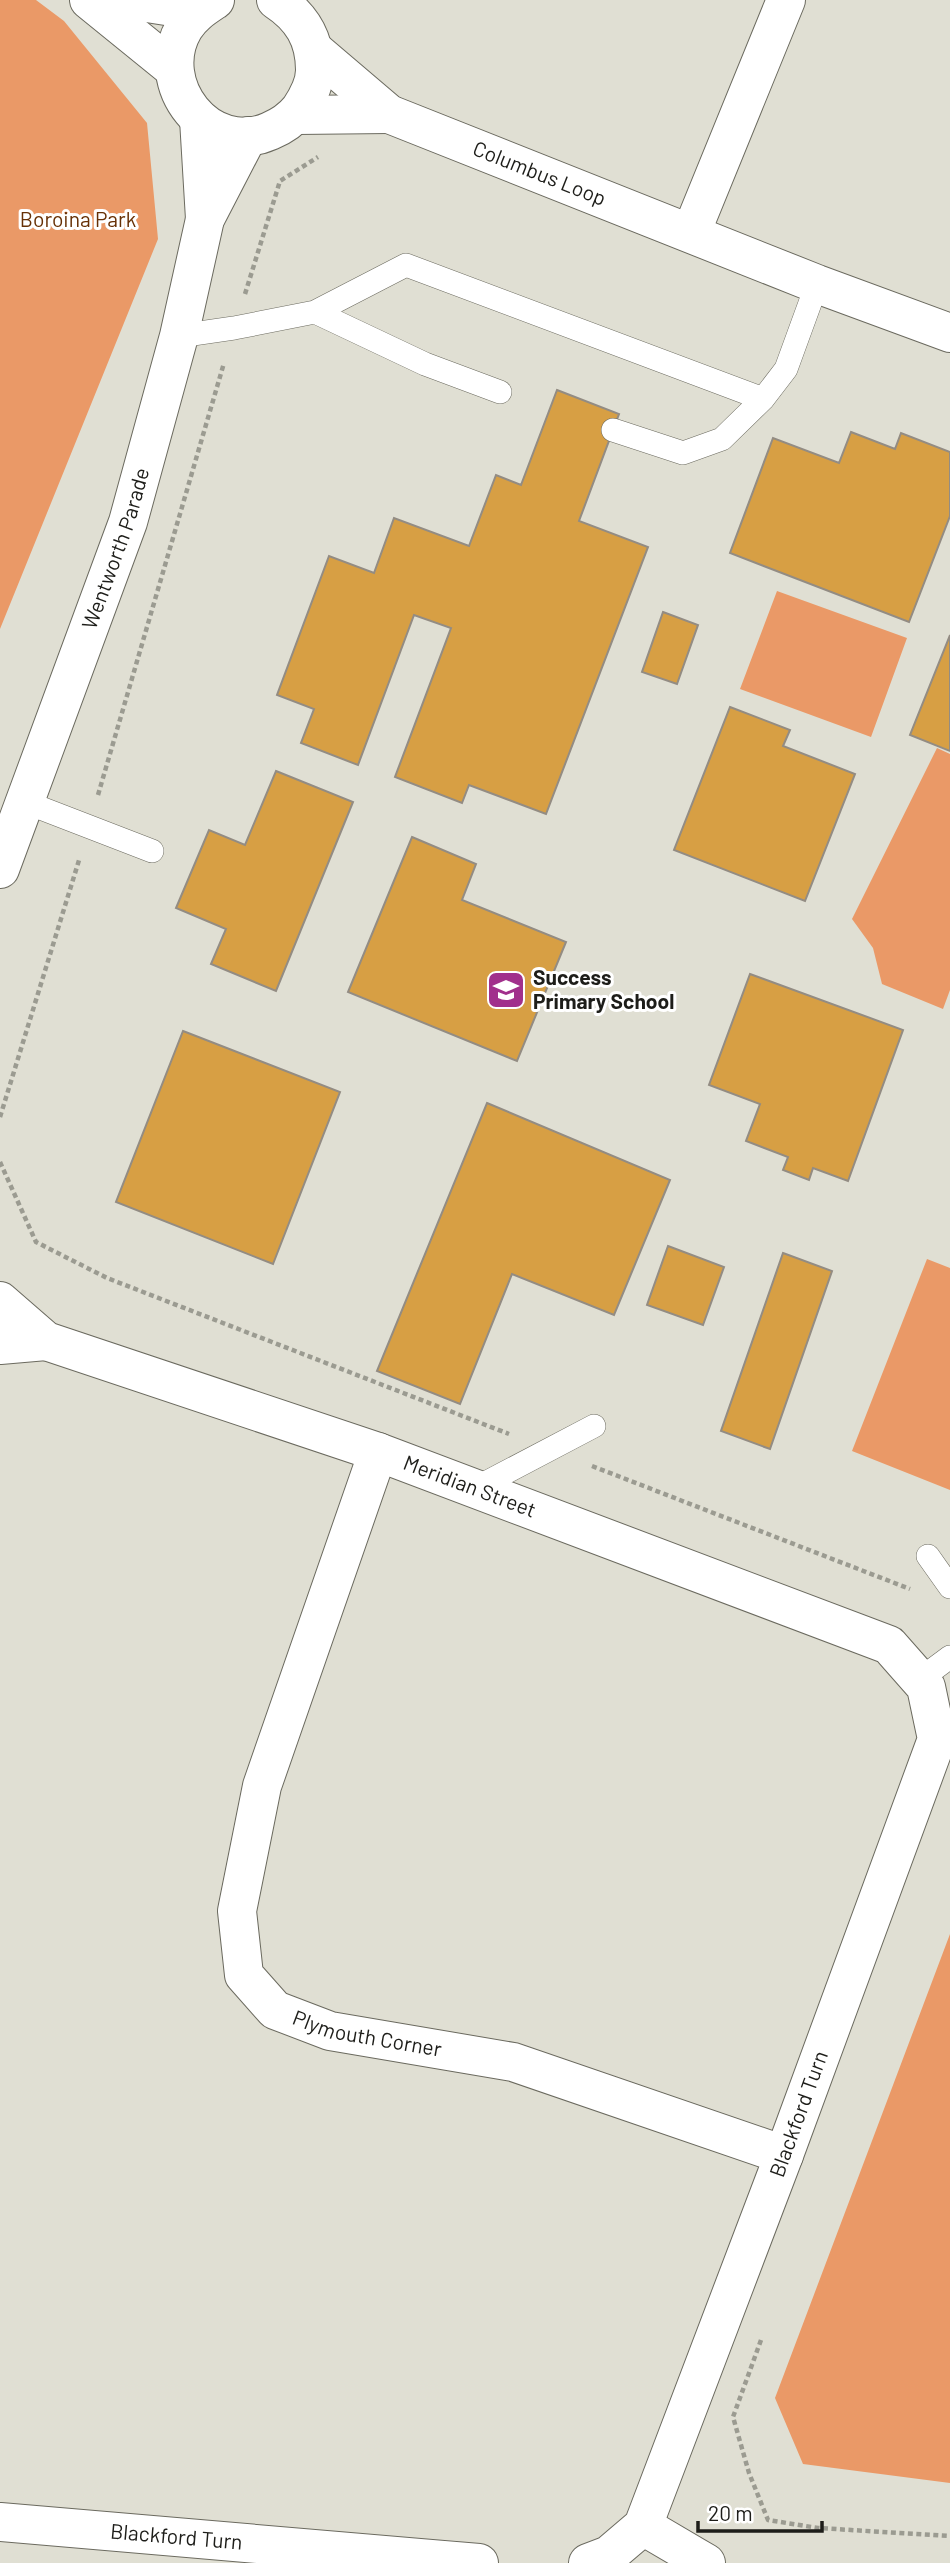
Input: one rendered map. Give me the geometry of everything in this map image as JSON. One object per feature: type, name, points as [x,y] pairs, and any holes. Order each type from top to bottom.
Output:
[{"type":"street","points":[[89,0],[174,69]]},
{"type":"street","points":[[128,0],[207,5]]},
{"type":"street","points":[[691,233],[786,0]]},
{"type":"street","points":[[207,5],[184,28],[176,48],[174,69],[177,88],[199,119],[214,129],[231,135],[248,136],[282,126],[296,115],[309,96],[316,74],[315,51],[306,29],[286,3]]},
{"type":"street","name":"Columbus Loop","points":[[315,51],[389,114],[817,284],[950,333]]},
{"type":"street","name":"Columbus Loop","points":[[296,115],[389,114]]},
{"type":"street","name":"Wentworth Parade","points":[[199,119],[205,219]]},
{"type":"street","name":"Wentworth Parade","points":[[0,869],[128,522],[179,336],[205,219],[248,136]]},
{"type":"street","name":"Meridian Street","points":[[0,1301],[46,1341],[378,1452],[889,1645]]},
{"type":"street","name":"Meridian Street","points":[[0,1345],[46,1341]]},
{"type":"street","name":"Plymouth Corner","points":[[378,1452],[261,1786],[237,1911],[244,1975],[275,2010],[330,2031],[513,2062],[784,2155]]},
{"type":"street","name":"Blackford Turn","points":[[587,2563],[609,2554],[643,2526],[784,2155],[936,1740],[926,1688],[889,1645]]},
{"type":"street","name":"Blackford Turn","points":[[0,2522],[479,2563]]},
{"type":"street","points":[[643,2526],[706,2563]]},
{"type":"lane","points":[[179,336],[315,312],[406,265],[763,399]]},
{"type":"lane","points":[[613,429],[683,453],[722,439],[763,399],[786,369],[817,284]]},
{"type":"lane","points":[[315,312],[425,364],[500,392]]},
{"type":"lane","points":[[25,802],[152,851]]},
{"type":"lane","points":[[474,1489],[594,1426]]},
{"type":"lane","points":[[928,1556],[950,1587]]},
{"type":"lane","points":[[919,1680],[950,1657]]},
{"type":"path","points":[[0,1117],[89,827],[234,328],[280,181],[326,152]]},
{"type":"path","points":[[0,1162],[36,1242],[107,1278],[911,1590]]},
{"type":"path","points":[[761,2339],[733,2417],[749,2473],[768,2520],[818,2528],[950,2536]]},
{"type":"green space","name":"Boroina Park","points":[[0,0],[36,0],[64,21],[147,123],[158,239],[0,629]]},
{"type":"green space","points":[[777,591],[907,638],[871,737],[740,689]]},
{"type":"green space","points":[[937,748],[950,754],[950,990],[943,1009],[882,984],[873,948],[852,919]]},
{"type":"green space","points":[[927,1259],[950,1268],[950,1490],[852,1451]]},
{"type":"green space","points":[[950,1934],[950,2483],[803,2464],[775,2398]]},
{"type":"building","points":[[557,390],[619,414],[579,521],[648,547],[546,814],[469,785],[462,803],[395,777],[451,628],[414,615],[358,765],[301,743],[314,709],[277,695],[329,556],[374,573],[394,518],[469,546],[496,475],[521,485]]},
{"type":"building","points":[[851,432],[895,449],[901,433],[950,452],[950,516],[909,622],[730,553],[773,438],[839,463]]},
{"type":"building","points":[[663,612],[698,625],[677,684],[642,672]]},
{"type":"building","points":[[950,635],[950,751],[910,735]]},
{"type":"building","points":[[730,707],[790,730],[783,746],[855,774],[805,901],[674,850]]},
{"type":"building","points":[[276,771],[353,802],[276,991],[211,964],[226,929],[176,908],[209,830],[245,845]]},
{"type":"building","points":[[412,837],[476,864],[462,900],[566,942],[517,1061],[348,992]]},
{"type":"building","points":[[750,974],[903,1030],[848,1181],[813,1168],[809,1180],[783,1170],[788,1157],[746,1141],[760,1104],[709,1085]]},
{"type":"building","points":[[183,1031],[340,1092],[273,1264],[116,1202]]},
{"type":"building","points":[[487,1103],[670,1180],[614,1315],[512,1274],[460,1404],[377,1371]]},
{"type":"building","points":[[668,1246],[724,1267],[703,1325],[647,1305]]},
{"type":"building","points":[[783,1253],[832,1271],[770,1449],[721,1431]]},
{"type":"place","name":"Success Primary School","points":[[506,990]]}]
